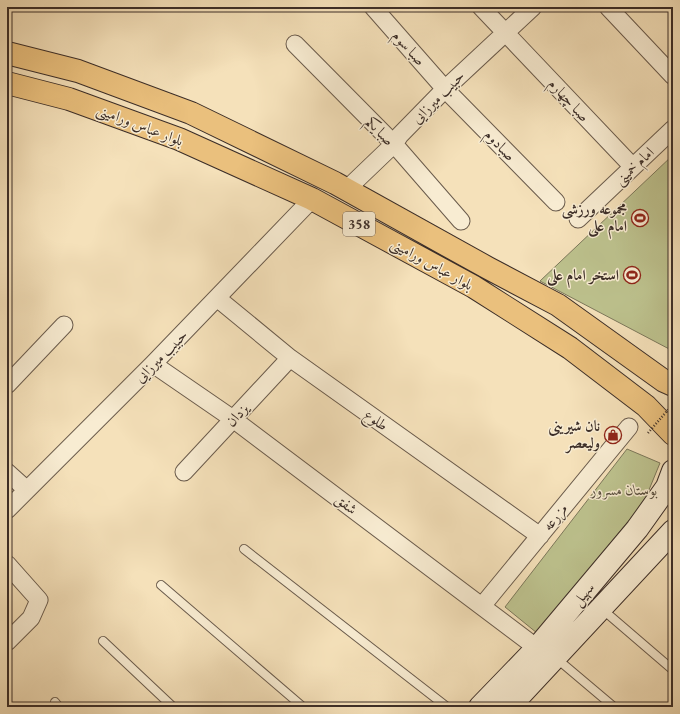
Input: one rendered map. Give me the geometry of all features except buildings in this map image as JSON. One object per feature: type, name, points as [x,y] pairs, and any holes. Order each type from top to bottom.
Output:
[{"type":"main road","name":"بلوار عباس ورامینی","points":[[7,53],[78,71],[191,113],[347,189],[488,268],[558,305],[664,381],[673,385]]},
{"type":"main road","name":"بلوار عباس ورامینی","points":[[7,83],[69,99],[179,139],[312,199],[474,287],[570,348],[646,406],[673,434]]},
{"type":"main road","name":"سهیل","points":[[509,707],[546,652],[667,487],[673,471]]},
{"type":"main road","name":"سهیل","points":[[480,707],[601,608],[669,538]]},
{"type":"street","name":"صبا سوم","points":[[372,7],[445,89]]},
{"type":"street","name":"صبا چهارم","points":[[481,7],[633,167]]},
{"type":"street","name":"حبیب میرزایی","points":[[347,189],[394,144],[400,135],[445,89],[532,7]]},
{"type":"street","points":[[608,7],[673,76]]},
{"type":"street","name":"صبا یکم","points":[[295,44],[394,144],[461,221]]},
{"type":"street","name":"صبادوم","points":[[445,89],[556,202]]},
{"type":"street","name":"امام خمینی","points":[[578,219],[673,129]]},
{"type":"street","name":"حبیب میرزایی","points":[[7,510],[153,364],[312,199]]},
{"type":"street","name":"طلوع","points":[[217,298],[290,358],[540,536]]},
{"type":"street","points":[[7,385],[64,325]]},
{"type":"street","name":"یزدان","points":[[184,472],[290,358]]},
{"type":"street","name":"شفق","points":[[153,364],[232,419],[546,652]]},
{"type":"street","name":"مزرعه","points":[[482,606],[629,427]]},
{"type":"street","points":[[7,472],[27,490]]},
{"type":"street","points":[[7,564],[39,600],[32,618],[7,642]]},
{"type":"lane","points":[[244,549],[447,707]]},
{"type":"lane","points":[[161,585],[303,707]]},
{"type":"lane","points":[[601,608],[673,670]]},
{"type":"lane","points":[[103,641],[174,707]]},
{"type":"lane","points":[[546,652],[614,707]]},
{"type":"path","points":[[648,433],[673,404]]},
{"type":"green space","name":"مجموعه ورزشی امام علی","points":[[673,155],[673,351],[540,281]]},
{"type":"green space","name":"بوستان مسرور","points":[[627,449],[660,463],[644,502],[537,633],[505,607]]},
{"type":"place","name":"مجموعه ورزشی امام علی","points":[[640,218]]},
{"type":"place","name":"استخر امام علی","points":[[632,275]]},
{"type":"place","name":"نان شیرینی ولیعصر","points":[[613,435]]}]
